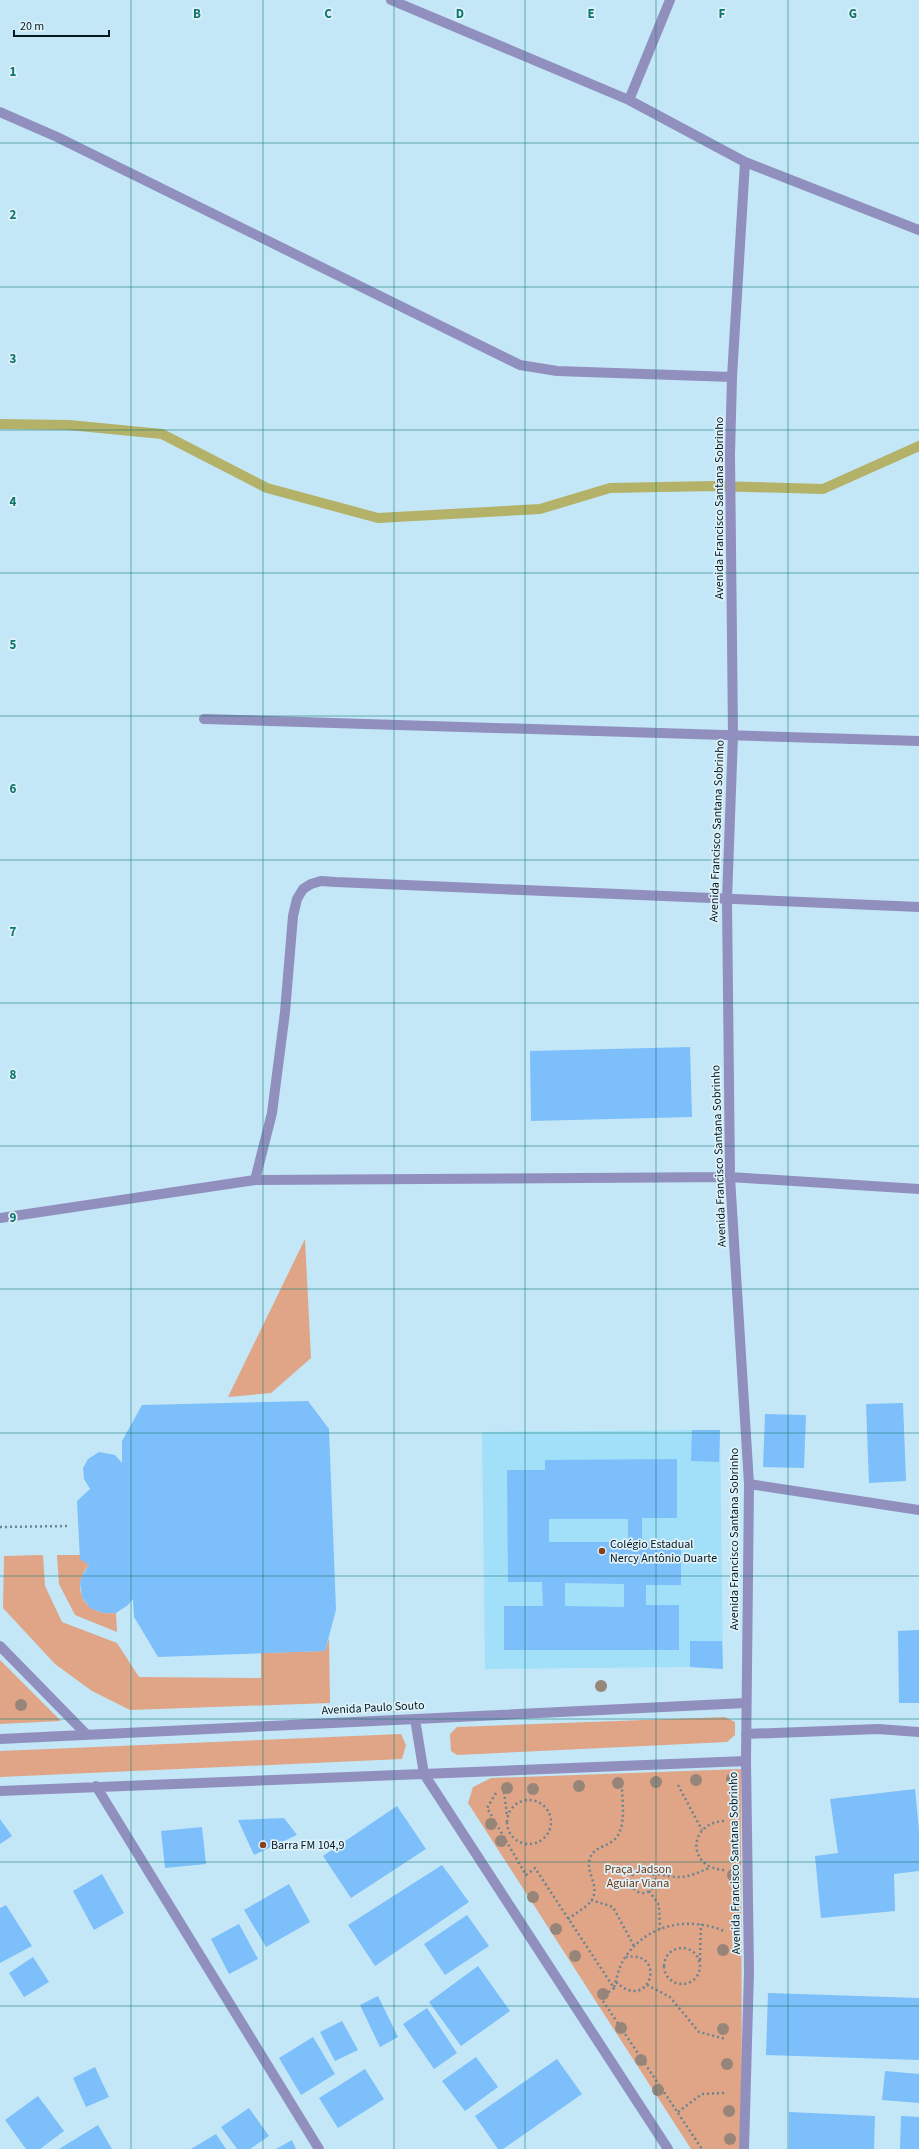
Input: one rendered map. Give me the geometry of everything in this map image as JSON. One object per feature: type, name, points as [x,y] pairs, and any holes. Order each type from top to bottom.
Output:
[{"type":"street","points":[[390,0],[629,100],[745,162],[919,230]]},
{"type":"street","points":[[629,100],[670,0]]},
{"type":"street","points":[[0,112],[57,137],[520,365],[557,372],[732,377]]},
{"type":"street","name":"Avenida Francisco Santana Sobrinho","points":[[744,2149],[749,1971],[746,1703],[749,1484],[730,1177],[727,900],[733,734],[730,454],[732,377],[745,162]]},
{"type":"street","points":[[204,719],[733,734],[919,741]]},
{"type":"street","points":[[255,1180],[272,1114],[285,1012],[293,916],[297,899],[304,889],[311,884],[320,881],[727,900],[919,907]]},
{"type":"street","points":[[0,1218],[255,1180],[730,1177],[919,1189]]},
{"type":"street","points":[[749,1484],[919,1510]]},
{"type":"street","points":[[0,1646],[87,1735]]},
{"type":"street","name":"Avenida Paulo Souto","points":[[0,1739],[746,1703]]},
{"type":"street","points":[[415,1719],[424,1774],[668,2149]]},
{"type":"street","points":[[746,1734],[878,1729],[919,1732]]},
{"type":"street","points":[[0,1791],[96,1786],[746,1762]]},
{"type":"street","points":[[96,1786],[319,2149]]},
{"type":"path","points":[[0,1528],[70,1526]]},
{"type":"path","points":[[670,1785],[685,1784]]},
{"type":"path","points":[[678,1785],[702,1830]]},
{"type":"path","points":[[614,1787],[630,1786]]},
{"type":"path","points":[[568,1919],[592,1900],[595,1887],[589,1859],[595,1850],[614,1840],[622,1826],[622,1787]]},
{"type":"path","points":[[510,1791],[496,1792],[487,1808],[526,1875],[535,1868],[614,1988]]},
{"type":"path","points":[[504,1792],[507,1831],[517,1842],[524,1844],[539,1842],[545,1838],[551,1825],[548,1811],[537,1801],[530,1800],[516,1804],[507,1816]]},
{"type":"path","points":[[709,1868],[701,1860],[696,1849],[698,1836],[702,1830],[713,1822],[731,1821]]},
{"type":"path","points":[[652,1873],[655,1881],[649,1891],[640,1893],[634,1889],[630,1882],[631,1878],[634,1872],[642,1869],[672,1878],[687,1878],[709,1868],[731,1870]]},
{"type":"path","points":[[649,1891],[659,1905],[660,1929]]},
{"type":"path","points":[[592,1900],[613,1907],[634,1946]]},
{"type":"path","points":[[702,2149],[601,1998],[614,1988],[626,1957],[634,1946],[649,1934],[668,1925],[692,1922],[716,1927],[731,1934]]},
{"type":"path","points":[[700,1962],[694,1952],[683,1948],[677,1949],[667,1956],[664,1967],[669,1977],[679,1983],[685,1983],[695,1978],[700,1968],[701,1924]]},
{"type":"path","points":[[616,1982],[625,1990],[631,1991],[643,1988],[650,1980],[651,1970],[647,1962],[635,1955],[626,1957]]},
{"type":"path","points":[[647,1985],[670,1997],[699,2032],[732,2041]]},
{"type":"path","points":[[678,2112],[702,2094],[725,2093]]},
{"type":"shaded area","name":"Colégio Estadual Nercy Antônio Duarte","points":[[720,1430],[723,1669],[690,1667],[485,1669],[482,1432]]},
{"type":"green space","points":[[305,1239],[311,1358],[271,1393],[228,1397]]},
{"type":"green space","points":[[43,1555],[45,1586],[62,1622],[117,1643],[139,1677],[261,1678],[261,1653],[325,1651],[329,1638],[330,1703],[130,1710],[92,1691],[55,1664],[3,1608],[4,1556]]},
{"type":"green space","points":[[57,1555],[80,1555],[81,1559],[89,1565],[83,1574],[80,1583],[83,1599],[89,1606],[96,1610],[105,1613],[116,1613],[117,1632],[75,1615],[59,1584]]},
{"type":"green space","points":[[0,1660],[61,1721],[0,1724]]},
{"type":"green space","points":[[725,1717],[735,1722],[735,1735],[727,1742],[457,1755],[451,1751],[450,1734],[457,1727]]},
{"type":"green space","points":[[401,1734],[406,1745],[402,1759],[0,1777],[0,1751]]},
{"type":"green space","name":"Praça Jadson Aguiar Viana","points":[[741,1769],[742,2149],[691,2149],[468,1803],[473,1787],[491,1778]]},
{"type":"building","points":[[690,1047],[692,1117],[531,1121],[530,1051]]},
{"type":"building","points":[[308,1401],[329,1429],[336,1610],[325,1651],[158,1657],[134,1617],[133,1599],[128,1605],[116,1613],[103,1613],[90,1608],[82,1597],[80,1583],[82,1576],[89,1565],[80,1559],[77,1501],[90,1489],[84,1479],[83,1468],[88,1459],[99,1452],[115,1455],[122,1463],[122,1441],[142,1405]]},
{"type":"building","points":[[903,1403],[906,1481],[869,1483],[866,1404]]},
{"type":"building","points":[[765,1414],[806,1415],[804,1468],[763,1467]]},
{"type":"building","points":[[692,1430],[720,1430],[719,1462],[691,1461]]},
{"type":"building","points":[[677,1459],[677,1518],[642,1518],[642,1542],[681,1542],[681,1585],[646,1585],[646,1605],[679,1605],[679,1650],[504,1650],[504,1606],[543,1606],[542,1582],[508,1582],[507,1470],[545,1470],[545,1460]],"holes":[[[549,1519],[628,1519],[628,1542],[549,1542]],[[565,1583],[624,1584],[624,1607],[565,1606]]]},
{"type":"building","points":[[919,1630],[919,1703],[899,1703],[898,1631]]},
{"type":"building","points":[[690,1641],[722,1641],[723,1669],[690,1667]]},
{"type":"building","points":[[915,1789],[919,1830],[919,1871],[894,1874],[895,1911],[821,1918],[815,1856],[838,1853],[830,1799]]},
{"type":"building","points":[[397,1806],[426,1849],[351,1898],[323,1856]]},
{"type":"building","name":"Barra FM 104,9","points":[[284,1818],[297,1835],[254,1855],[238,1820]]},
{"type":"building","points":[[0,1819],[12,1836],[0,1844]]},
{"type":"building","points":[[202,1827],[206,1864],[165,1868],[161,1831]]},
{"type":"building","points":[[442,1865],[469,1902],[375,1966],[348,1925]]},
{"type":"building","points":[[102,1874],[124,1913],[94,1930],[73,1891]]},
{"type":"building","points":[[289,1884],[310,1922],[266,1947],[244,1910]]},
{"type":"building","points":[[6,1905],[32,1946],[0,1963],[0,1908]]},
{"type":"building","points":[[467,1915],[489,1946],[445,1975],[424,1944]]},
{"type":"building","points":[[239,1924],[258,1959],[229,1974],[211,1939]]},
{"type":"building","points":[[33,1957],[49,1982],[24,1997],[9,1973]]},
{"type":"building","points":[[478,1966],[510,2011],[461,2046],[429,2002]]},
{"type":"building","points":[[768,1993],[919,1998],[919,2060],[766,2055]]},
{"type":"building","points":[[378,1996],[398,2037],[380,2047],[360,2005]]},
{"type":"building","points":[[427,2008],[457,2053],[434,2069],[403,2024]]},
{"type":"building","points":[[342,2021],[358,2050],[335,2061],[320,2032]]},
{"type":"building","points":[[313,2037],[335,2074],[301,2095],[279,2058]]},
{"type":"building","points":[[476,2057],[498,2087],[465,2111],[442,2081]]},
{"type":"building","points":[[557,2059],[582,2094],[503,2149],[498,2149],[475,2116]]},
{"type":"building","points":[[95,2067],[109,2097],[86,2107],[73,2078]]},
{"type":"building","points":[[365,2069],[384,2099],[338,2128],[319,2098]]},
{"type":"building","points":[[885,2071],[919,2074],[919,2103],[882,2100]]},
{"type":"building","points":[[38,2096],[64,2131],[40,2149],[26,2149],[5,2120]]},
{"type":"building","points":[[249,2108],[269,2136],[250,2149],[237,2149],[221,2127]]},
{"type":"building","points":[[789,2112],[875,2116],[874,2149],[789,2149]]},
{"type":"building","points":[[901,2116],[919,2117],[919,2149],[900,2149]]},
{"type":"building","points":[[98,2125],[112,2149],[59,2149]]},
{"type":"building","points":[[216,2134],[226,2149],[191,2149]]},
{"type":"building","points":[[292,2140],[296,2149],[276,2149]]},
{"type":"waterway","points":[[0,424],[69,425],[162,434],[267,488],[378,518],[540,509],[610,488],[714,486],[823,489],[919,446]]},
{"type":"place","name":"Colégio Estadual Nercy Antônio Duarte","points":[[602,1551]]},
{"type":"place","name":"Barra FM 104,9","points":[[263,1845]]}]
